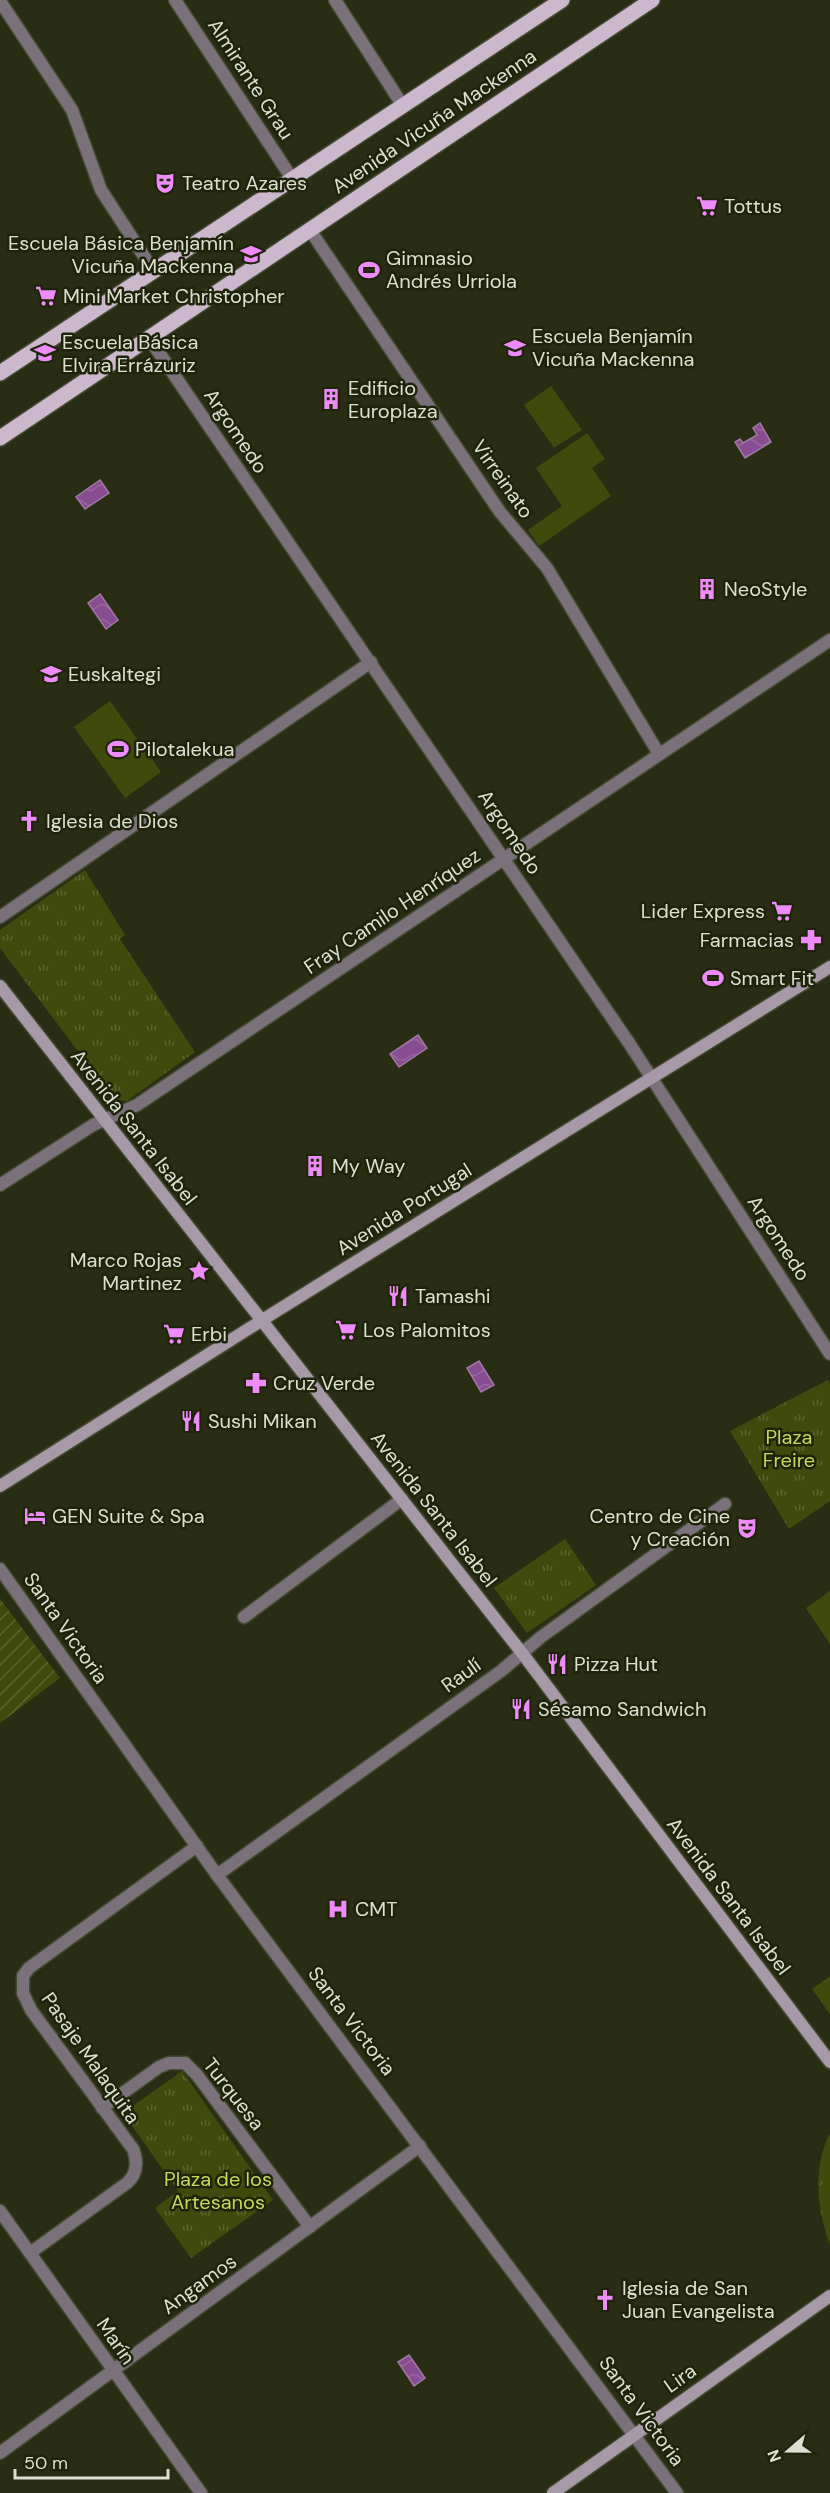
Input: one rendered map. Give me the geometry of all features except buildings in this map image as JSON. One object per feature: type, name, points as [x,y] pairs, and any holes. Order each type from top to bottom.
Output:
[{"type":"main road","name":"Avenida Vicuña Mackenna","points":[[0,373],[562,0]]},
{"type":"main road","name":"Avenida Vicuña Mackenna","points":[[0,438],[652,0]]},
{"type":"main road","name":"Avenida Portugal","points":[[0,1486],[261,1320],[830,967]]},
{"type":"main road","name":"Avenida Santa Isabel","points":[[0,986],[522,1653],[830,2062]]},
{"type":"main road","name":"Lira","points":[[553,2493],[830,2296]]},
{"type":"street","name":"Almirante Grau","points":[[175,0],[293,180]]},
{"type":"street","points":[[334,0],[403,106]]},
{"type":"street","points":[[0,1],[72,110],[101,190],[153,270]]},
{"type":"street","name":"Virreinato","points":[[310,230],[500,512],[547,568],[659,754]]},
{"type":"street","name":"Argomedo","points":[[149,338],[505,858],[652,1078],[830,1354]]},
{"type":"street","name":"Fray Camilo Henríquez","points":[[0,1185],[104,1120],[137,1105],[830,640]]},
{"type":"street","points":[[0,916],[371,662]]},
{"type":"street","points":[[244,1617],[402,1500]]},
{"type":"street","name":"Raulí","points":[[217,1875],[725,1504]]},
{"type":"street","name":"Santa Victoria","points":[[0,1569],[217,1875],[677,2493]]},
{"type":"street","name":"Pasaje Malaquita","points":[[30,2253],[127,2183],[135,2172],[136,2162],[133,2150],[31,2010],[23,1993],[22,1976],[29,1968],[196,1846]]},
{"type":"street","name":"Turquesa","points":[[102,2108],[159,2067],[169,2063],[185,2063],[197,2075],[310,2227]]},
{"type":"street","name":"Angamos","points":[[0,2453],[420,2146]]},
{"type":"street","name":"Marín","points":[[0,2211],[201,2493]]},
{"type":"green space","points":[[551,386],[582,430],[554,448],[524,405]]},
{"type":"green space","points":[[587,433],[605,459],[592,468],[611,496],[539,546],[528,530],[562,506],[536,468]]},
{"type":"green space","name":"Pilotalekua","points":[[110,701],[161,772],[125,798],[74,727]]},
{"type":"green space","points":[[85,870],[125,935],[120,939],[195,1052],[127,1101],[115,1100],[0,948],[0,930]]},
{"type":"green space","name":"Plaza Freire","points":[[828,1380],[830,1384],[830,1501],[789,1529],[730,1431]]},
{"type":"green space","points":[[565,1539],[596,1585],[527,1633],[494,1588]]},
{"type":"green space","points":[[830,1591],[830,1644],[806,1608]]},
{"type":"green space","points":[[0,1599],[60,1678],[0,1723]]},
{"type":"green space","points":[[830,1976],[830,2014],[812,1989]]},
{"type":"green space","name":"Plaza de los Artesanos","points":[[182,2071],[273,2200],[191,2258],[155,2208],[178,2191],[123,2113]]},
{"type":"green space","points":[[830,2133],[830,2245],[822,2218],[818,2189],[824,2146]]},
{"type":"water","points":[[760,423],[771,442],[745,458],[735,442],[740,439],[743,443],[757,435],[753,428]]},
{"type":"water","points":[[100,480],[109,493],[85,509],[76,497]]},
{"type":"water","points":[[100,594],[118,620],[106,629],[88,603]]},
{"type":"water","points":[[418,1035],[427,1048],[399,1067],[390,1054]]},
{"type":"water","points":[[479,1361],[494,1385],[481,1392],[467,1368]]},
{"type":"water","points":[[409,2355],[425,2378],[414,2386],[398,2362]]},
{"type":"place","name":"Teatro Azares","points":[[165,183]]},
{"type":"place","name":"Tottus","points":[[707,206]]},
{"type":"place","name":"Escuela Básica Benjamín Vicuña Mackenna","points":[[251,254]]},
{"type":"place","name":"Gimnasio Andrés Urriola","points":[[369,270]]},
{"type":"place","name":"Mini Market Christopher","points":[[46,296]]},
{"type":"place","name":"Escuela Benjamín Vicuña Mackenna","points":[[515,348]]},
{"type":"place","name":"Escuela Básica Elvira Errázuriz","points":[[45,353]]},
{"type":"place","name":"Edificio Europlaza","points":[[331,399]]},
{"type":"place","name":"NeoStyle","points":[[707,589]]},
{"type":"place","name":"Euskaltegi","points":[[51,674]]},
{"type":"place","name":"Pilotalekua","points":[[118,749]]},
{"type":"place","name":"Iglesia de Dios","points":[[29,821]]},
{"type":"place","name":"Lider Express","points":[[782,911]]},
{"type":"place","name":"Farmacias","points":[[811,940]]},
{"type":"place","name":"Smart Fit","points":[[713,978]]},
{"type":"place","name":"My Way","points":[[315,1166]]},
{"type":"place","name":"Marco Rojas Martinez","points":[[199,1271]]},
{"type":"place","name":"Tamashi","points":[[398,1296]]},
{"type":"place","name":"Los Palomitos","points":[[346,1330]]},
{"type":"place","name":"Erbi","points":[[174,1334]]},
{"type":"place","name":"Cruz Verde","points":[[256,1383]]},
{"type":"place","name":"Sushi Mikan","points":[[191,1421]]},
{"type":"place","name":"GEN Suite & Spa","points":[[35,1516]]},
{"type":"place","name":"Centro de Cine y Creación","points":[[747,1528]]},
{"type":"place","name":"Pizza Hut","points":[[557,1664]]},
{"type":"place","name":"Sésamo Sandwich","points":[[521,1709]]},
{"type":"place","name":"CMT","points":[[338,1909]]},
{"type":"place","name":"Iglesia de San Juan Evangelista","points":[[605,2300]]}]
